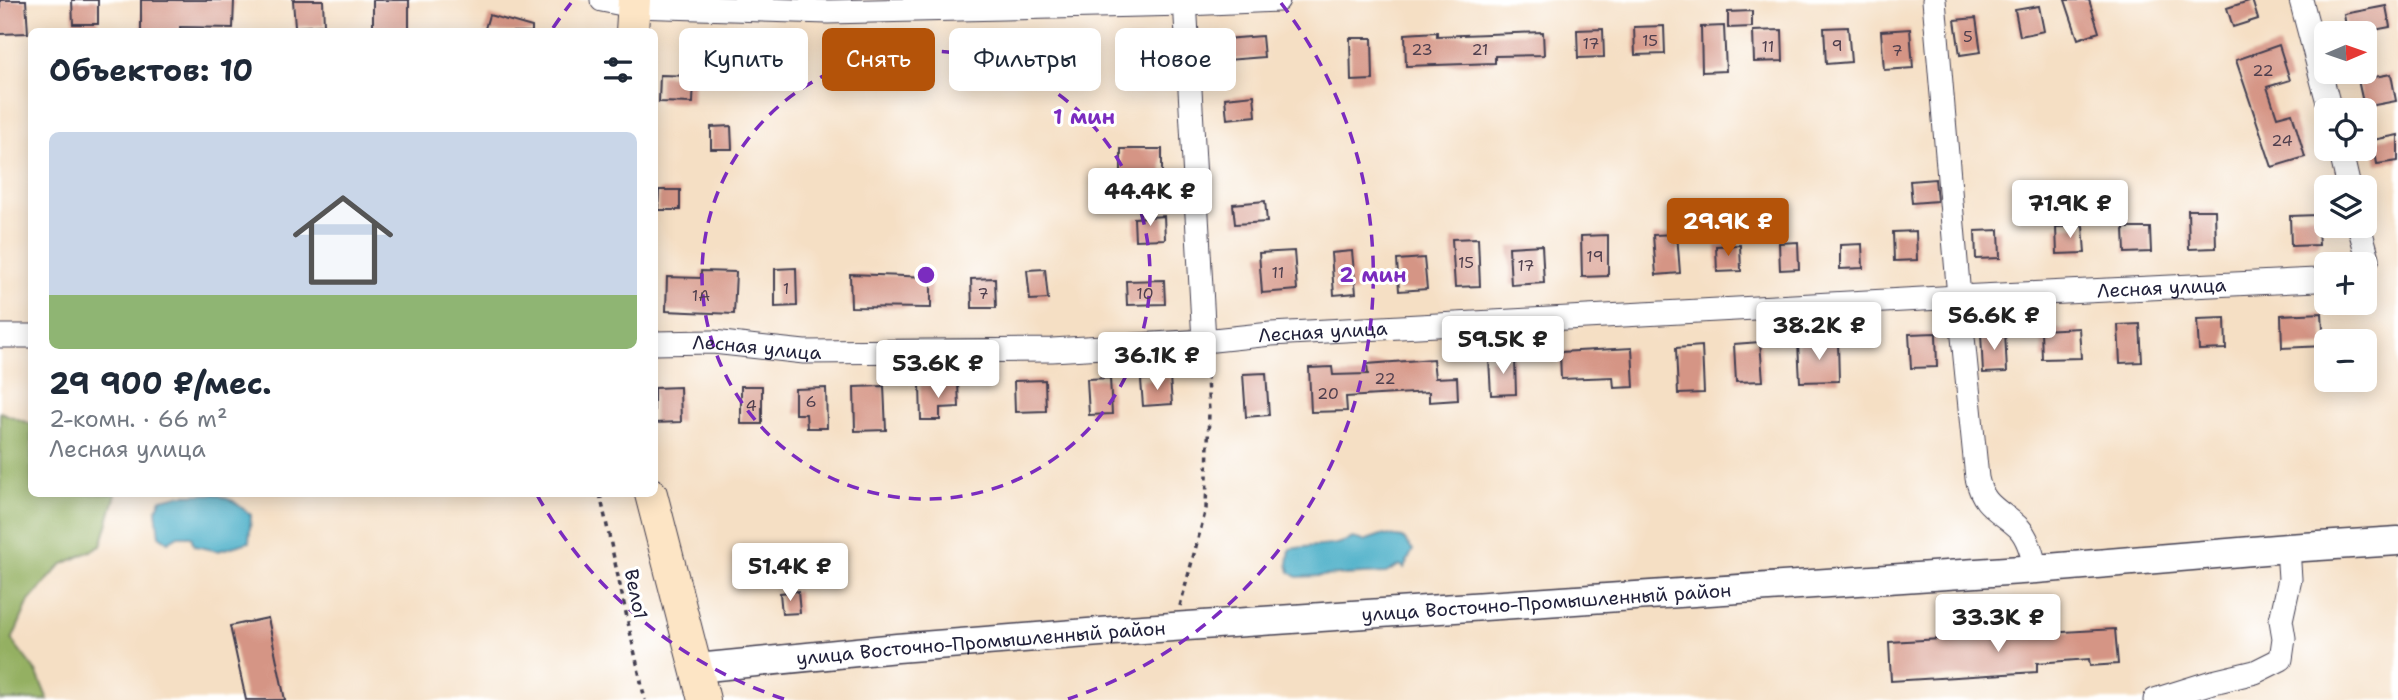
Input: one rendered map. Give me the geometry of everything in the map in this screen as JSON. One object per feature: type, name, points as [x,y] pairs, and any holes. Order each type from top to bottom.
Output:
[{"type":"main road","points":[[651,497],[704,700]]},
{"type":"street","points":[[602,0],[633,12],[828,12],[1278,0]]},
{"type":"street","points":[[1934,0],[1959,297],[1980,492],[1988,504],[2020,529],[2029,544],[2036,569]]},
{"type":"street","points":[[2301,0],[2327,98]]},
{"type":"street","points":[[1186,2],[1204,341]]},
{"type":"street","name":"Лесная улица","points":[[658,343],[713,342],[818,352],[1052,350],[1271,334],[2314,280]]},
{"type":"street","points":[[0,336],[28,336]]},
{"type":"street","name":"улица Восточно-Промышленный район","points":[[697,668],[897,648],[1113,631],[2036,569],[2398,541]]},
{"type":"street","points":[[2155,700],[2255,672],[2281,659],[2284,638],[2281,620],[2290,579],[2288,548]]},
{"type":"path","points":[[1174,628],[1206,509],[1209,411],[1204,341]]},
{"type":"path","name":"Вело1","points":[[601,497],[645,700]]},
{"type":"green space","points":[[0,412],[28,423],[28,497],[115,497],[101,546],[61,565],[29,601],[12,640],[37,673],[48,700],[0,700]]},
{"type":"water","points":[[223,497],[233,501],[251,515],[249,542],[218,551],[194,546],[191,536],[178,536],[168,542],[159,536],[156,510],[161,499]]},
{"type":"water","points":[[1381,535],[1403,538],[1413,550],[1404,568],[1400,565],[1386,573],[1297,577],[1290,572],[1290,549],[1338,544],[1353,538],[1364,541]]},
{"type":"building","points":[[0,0],[26,0],[28,33],[0,34]]},
{"type":"building","points":[[72,0],[98,0],[98,24],[73,24]]},
{"type":"building","points":[[141,0],[234,0],[233,28],[141,28]]},
{"type":"building","points":[[293,0],[323,0],[324,25],[295,27]]},
{"type":"building","points":[[373,0],[409,0],[409,28],[373,28]]},
{"type":"building","points":[[2065,0],[2089,0],[2099,32],[2078,39]]},
{"type":"building","points":[[2252,0],[2258,19],[2233,27],[2227,8]]},
{"type":"building","points":[[2039,6],[2044,31],[2020,36],[2015,10]]},
{"type":"building","points":[[2386,6],[2390,27],[2377,29],[2377,21],[2345,21],[2344,14]]},
{"type":"building","points":[[1752,11],[1752,27],[1728,28],[1728,12]]},
{"type":"building","points":[[489,15],[532,27],[532,28],[485,28]]},
{"type":"building","points":[[1976,18],[1981,52],[1960,55],[1955,20]]},
{"type":"building","points":[[1664,26],[1665,54],[1635,55],[1634,27]]},
{"type":"building","points":[[1724,26],[1726,71],[1702,72],[1701,27]]},
{"type":"building","points":[[1848,27],[1851,62],[1826,64],[1824,28]]},
{"type":"building","points":[[1603,29],[1604,57],[1578,58],[1577,30]]},
{"type":"building","points":[[1910,29],[1913,68],[1884,70],[1881,31]]},
{"type":"building","points":[[1782,30],[1783,61],[1754,62],[1753,31]]},
{"type":"building","points":[[1437,32],[1437,36],[1543,32],[1544,55],[1495,56],[1495,63],[1406,66],[1405,34]]},
{"type":"building","points":[[1262,36],[1264,57],[1236,59],[1236,38]]},
{"type":"building","points":[[1350,38],[1372,38],[1373,80],[1351,81]]},
{"type":"building","points":[[2279,45],[2290,80],[2267,87],[2277,117],[2292,113],[2305,157],[2272,167],[2236,60]]},
{"type":"building","points":[[2391,74],[2396,101],[2377,105],[2377,98],[2362,98],[2359,84],[2377,84],[2377,77]]},
{"type":"building","points":[[660,75],[679,76],[679,91],[693,91],[693,103],[659,102]]},
{"type":"building","points":[[1254,95],[1256,116],[1227,119],[1225,98]]},
{"type":"building","points":[[731,126],[732,149],[711,149],[711,127]]},
{"type":"building","points":[[2398,135],[2398,161],[2377,164],[2377,139]]},
{"type":"building","points":[[1121,149],[1162,149],[1162,174],[1121,174]]},
{"type":"building","points":[[1935,179],[1937,201],[1912,203],[1910,181]]},
{"type":"building","points":[[659,190],[680,190],[680,210],[658,210]]},
{"type":"building","points":[[1265,201],[1267,222],[1235,224],[1233,204]]},
{"type":"building","points":[[2188,210],[2215,210],[2216,248],[2189,249]]},
{"type":"building","points":[[2314,215],[2314,238],[2319,238],[2319,245],[2291,246],[2290,216]]},
{"type":"building","points":[[1164,216],[1165,239],[1135,240],[1134,218]]},
{"type":"building","points":[[2083,226],[2085,253],[2057,254],[2056,227]]},
{"type":"building","points":[[2124,228],[2150,228],[2151,252],[2125,253]]},
{"type":"building","points":[[1999,230],[2000,258],[1976,259],[1975,231]]},
{"type":"building","points":[[1916,231],[1917,260],[1894,261],[1893,232]]},
{"type":"building","points":[[1677,234],[1680,273],[1656,275],[1653,235]]},
{"type":"building","points":[[1608,235],[1608,276],[1582,277],[1581,236]]},
{"type":"building","points":[[1478,238],[1480,286],[1455,287],[1452,239]]},
{"type":"building","points":[[1798,242],[1799,269],[1780,270],[1779,243]]},
{"type":"building","points":[[1862,244],[1863,268],[1840,269],[1840,245]]},
{"type":"building","points":[[1542,245],[1544,283],[1511,285],[1509,247]]},
{"type":"building","points":[[1740,245],[1741,271],[1717,272],[1716,246]]},
{"type":"building","points":[[1294,251],[1297,290],[1262,293],[1259,253]]},
{"type":"building","points":[[1352,251],[1356,293],[1334,295],[1331,253]]},
{"type":"building","points":[[1424,258],[1427,289],[1399,291],[1397,260]]},
{"type":"building","points":[[796,268],[797,306],[775,307],[775,269]]},
{"type":"building","points":[[1045,269],[1048,299],[1030,300],[1027,270]]},
{"type":"building","points":[[701,271],[736,272],[734,314],[666,311],[667,277],[701,278]]},
{"type":"building","points":[[850,274],[931,277],[931,308],[851,307]]},
{"type":"building","points":[[995,278],[996,308],[972,308],[971,279]]},
{"type":"building","points":[[1164,280],[1165,304],[1127,305],[1126,281]]},
{"type":"building","points":[[2281,315],[2322,315],[2323,329],[2314,329],[2314,346],[2282,348]]},
{"type":"building","points":[[2225,318],[2226,349],[2199,350],[2197,319]]},
{"type":"building","points":[[2140,324],[2142,362],[2120,363],[2118,325]]},
{"type":"building","points":[[2079,328],[2081,358],[2042,359],[2041,330]]},
{"type":"building","points":[[2005,332],[2007,372],[1983,373],[1981,333]]},
{"type":"building","points":[[1936,333],[1937,367],[1911,368],[1909,334]]},
{"type":"building","points":[[1760,342],[1763,381],[1736,382],[1734,344]]},
{"type":"building","points":[[1838,342],[1839,381],[1800,382],[1798,343]]},
{"type":"building","points":[[1702,346],[1704,393],[1678,394],[1676,348]]},
{"type":"building","points":[[1632,348],[1634,387],[1614,388],[1613,377],[1561,379],[1560,352]]},
{"type":"building","points":[[1515,358],[1516,394],[1491,395],[1489,359]]},
{"type":"building","points":[[1433,359],[1435,378],[1457,377],[1458,400],[1429,402],[1429,392],[1346,397],[1347,411],[1311,412],[1309,368],[1332,367],[1333,375],[1368,374],[1367,364]]},
{"type":"building","points":[[1266,373],[1269,415],[1246,417],[1243,374]]},
{"type":"building","points":[[1170,377],[1172,404],[1143,406],[1141,380]]},
{"type":"building","points":[[1110,378],[1112,414],[1089,415],[1087,379]]},
{"type":"building","points":[[1045,380],[1046,411],[1015,412],[1014,381]]},
{"type":"building","points":[[958,383],[959,407],[940,408],[940,420],[921,420],[920,385]]},
{"type":"building","points":[[741,386],[762,386],[762,424],[741,424]]},
{"type":"building","points":[[884,386],[886,430],[855,431],[854,387]]},
{"type":"building","points":[[680,387],[681,422],[658,423],[658,388]]},
{"type":"building","points":[[826,388],[827,428],[807,428],[806,414],[795,414],[795,389]]},
{"type":"building","points":[[798,591],[800,613],[782,614],[780,593]]},
{"type":"building","points":[[268,618],[285,700],[246,700],[230,626]]},
{"type":"building","points":[[2115,629],[2118,664],[2090,666],[2089,659],[2037,663],[2037,672],[1891,681],[1889,642]]}]
